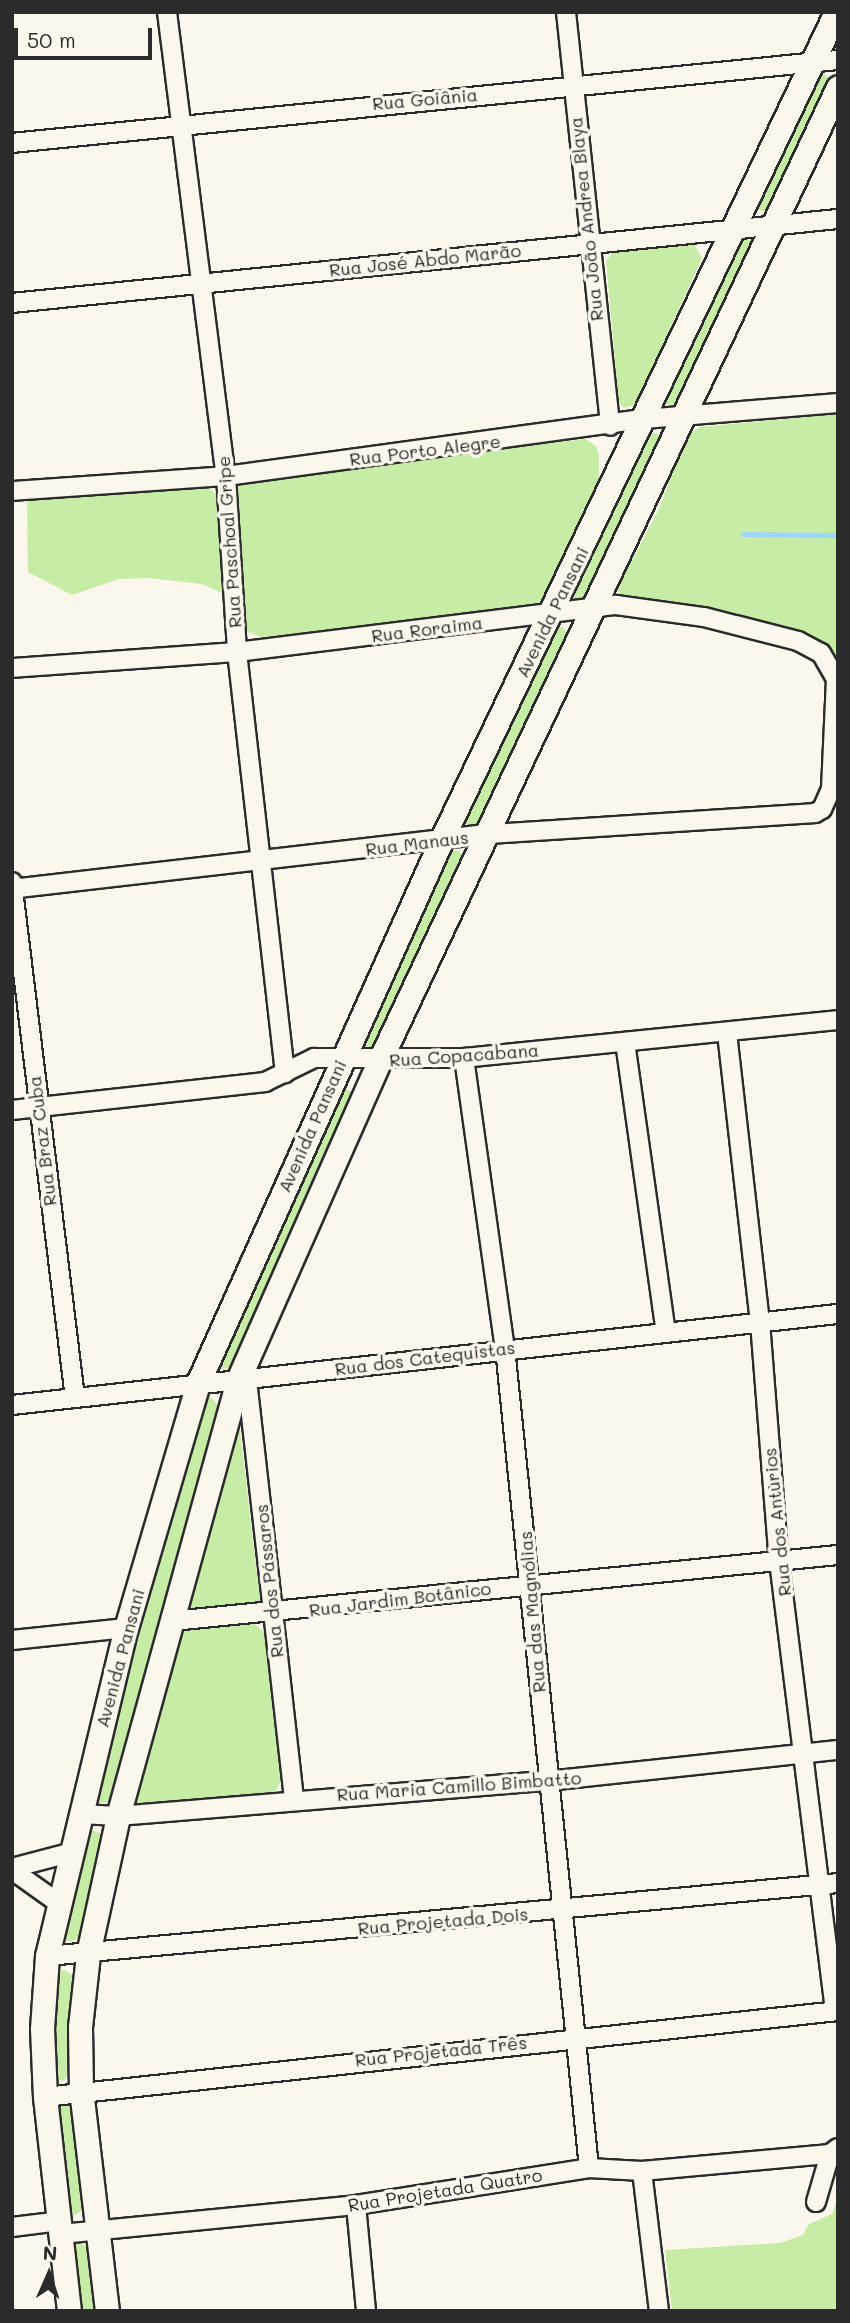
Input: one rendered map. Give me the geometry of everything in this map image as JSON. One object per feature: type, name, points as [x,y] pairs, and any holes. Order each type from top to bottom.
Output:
[{"type":"main road","name":"Avenida Pansani","points":[[69,2311],[45,2097],[42,2029],[47,1956],[57,1902],[126,1628],[198,1383],[440,841],[552,614],[836,12]]},
{"type":"main road","name":"Avenida Pansani","points":[[107,2311],[81,2091],[80,2027],[88,1954],[118,1816],[243,1374],[380,1060],[686,416],[770,225],[838,87]]},
{"type":"street","name":"Rua Paschoal Gripe","points":[[167,12],[226,476],[237,652],[285,1073]]},
{"type":"street","name":"Rua João Andrea Blaya","points":[[566,12],[587,243],[610,426]]},
{"type":"street","name":"Rua Goiânia","points":[[12,143],[183,122],[838,60]]},
{"type":"street","name":"Rua José Abdo Marão","points":[[12,303],[838,219]]},
{"type":"street","name":"Rua Porto Alegre","points":[[12,491],[226,476],[610,426],[643,419],[838,403]]},
{"type":"street","name":"Rua Roraima","points":[[12,668],[237,652],[616,605],[704,617],[798,641],[821,653],[831,665],[836,679],[836,713],[831,789],[822,809]]},
{"type":"street","name":"Rua Manaus","points":[[13,889],[486,834],[805,815],[822,809]]},
{"type":"street","name":"Rua Braz Cuba","points":[[12,883],[75,1398]]},
{"type":"street","name":"Rua Copacabana","points":[[12,1110],[265,1082],[314,1058],[344,1055],[380,1060],[464,1058],[838,1020]]},
{"type":"street","name":"Rua dos Antùrios","points":[[727,1033],[760,1322],[779,1561],[806,1754],[818,1885],[836,2011]]},
{"type":"street","points":[[625,1042],[666,1332]]},
{"type":"street","name":"Rua das Magnólias","points":[[464,1058],[505,1348],[531,1583],[547,1780],[577,2036],[589,2168]]},
{"type":"street","name":"Rua dos Catequistas","points":[[12,1405],[198,1383],[243,1374],[838,1314]]},
{"type":"street","name":"Rua dos Pássaros","points":[[243,1374],[294,1798]]},
{"type":"street","name":"Rua Jardim Botânico","points":[[172,1621],[272,1614],[531,1583],[838,1555]]},
{"type":"street","points":[[12,1640],[126,1628]]},
{"type":"street","name":"Rua Maria Camillo Bimbatto","points":[[80,1814],[118,1816],[294,1798],[547,1780],[838,1750]]},
{"type":"street","points":[[12,1869],[69,1853]]},
{"type":"street","points":[[12,1869],[57,1902]]},
{"type":"street","name":"Rua Projetada Dois","points":[[47,1956],[838,1883]]},
{"type":"street","name":"Rua Projetada Três","points":[[45,2097],[577,2036],[836,2011]]},
{"type":"street","points":[[816,2202],[834,2151]]},
{"type":"street","name":"Rua Projetada Quatro","points":[[12,2227],[96,2229],[356,2204],[589,2168],[642,2171],[834,2151]]},
{"type":"street","points":[[642,2171],[659,2311]]},
{"type":"street","points":[[356,2204],[366,2311]]},
{"type":"green space","points":[[823,73],[832,81],[770,207],[765,212],[756,209],[754,204],[815,76]]},
{"type":"green space","points":[[745,238],[753,242],[679,403],[664,405],[661,400],[738,240]]},
{"type":"green space","points":[[692,241],[702,258],[640,394],[634,405],[624,408],[619,403],[606,261],[614,250]]},
{"type":"green space","points":[[838,414],[838,657],[826,646],[705,610],[621,597],[617,589],[659,509],[685,437],[700,427]]},
{"type":"green space","points":[[651,433],[661,434],[662,439],[589,599],[570,602]]},
{"type":"green space","points":[[585,439],[596,446],[599,456],[599,482],[548,597],[529,609],[261,637],[246,631],[233,489],[241,480]]},
{"type":"green space","points":[[206,485],[216,494],[222,593],[202,584],[148,578],[119,579],[72,595],[28,572],[27,498]]},
{"type":"green space","points":[[555,627],[563,627],[568,634],[480,823],[467,826],[461,819]]},
{"type":"green space","points":[[447,848],[461,852],[462,862],[373,1049],[364,1049],[361,1047]]},
{"type":"green space","points":[[338,1085],[355,1094],[233,1367],[221,1369],[216,1364]]},
{"type":"green space","points":[[208,1394],[220,1408],[111,1801],[99,1804],[95,1802],[133,1630],[203,1396]]},
{"type":"green space","points":[[239,1421],[260,1601],[256,1606],[189,1610],[185,1604],[235,1422]]},
{"type":"green space","points":[[255,1624],[264,1632],[282,1779],[275,1793],[138,1807],[131,1797],[176,1636],[186,1628]]},
{"type":"green space","points":[[89,1829],[100,1833],[102,1842],[82,1936],[71,1942],[61,1938]]},
{"type":"green space","points":[[65,1970],[75,1977],[71,2073],[63,2081],[54,2078],[49,2029],[57,1972]]},
{"type":"green space","points":[[65,2105],[72,2109],[84,2208],[76,2215],[68,2213],[58,2107]]},
{"type":"green space","points":[[838,2198],[838,2311],[672,2311],[665,2250],[780,2243],[803,2235],[809,2224],[832,2214]]},
{"type":"green space","points":[[78,2241],[89,2248],[97,2311],[77,2311],[71,2247]]},
{"type":"waterway","points":[[743,534],[838,535]]}]
